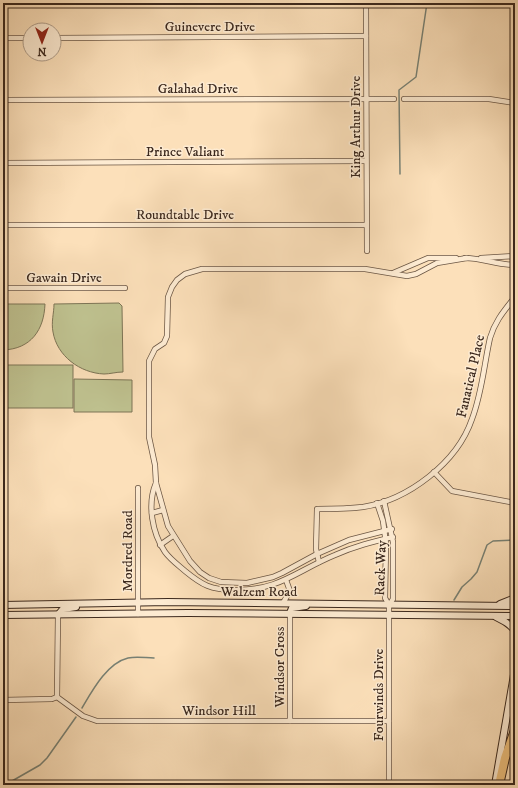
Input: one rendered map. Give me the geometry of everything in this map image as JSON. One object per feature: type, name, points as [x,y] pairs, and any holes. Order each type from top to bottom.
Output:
[{"type":"highway","points":[[499,785],[505,758],[515,730]]},
{"type":"main road","points":[[491,606],[510,601],[515,598]]},
{"type":"main road","name":"Walzem Road","points":[[3,605],[138,602],[515,606]]},
{"type":"main road","points":[[58,614],[63,609],[95,603]]},
{"type":"main road","points":[[290,613],[291,609],[294,608],[327,604]]},
{"type":"main road","name":"Walzem Road","points":[[3,615],[290,613],[515,616]]},
{"type":"main road","points":[[492,616],[512,626],[515,631]]},
{"type":"main road","points":[[495,785],[515,669]]},
{"type":"street","name":"King Arthur Drive","points":[[366,3],[367,251]]},
{"type":"street","name":"Guinevere Drive","points":[[62,38],[366,36]]},
{"type":"street","points":[[3,38],[22,38]]},
{"type":"street","name":"Galahad Drive","points":[[3,100],[394,98]]},
{"type":"street","points":[[404,99],[479,98],[515,103]]},
{"type":"street","name":"Prince Valiant","points":[[3,163],[366,162]]},
{"type":"street","name":"Roundtable Drive","points":[[3,225],[366,225]]},
{"type":"street","points":[[393,273],[428,258],[515,256]]},
{"type":"street","points":[[392,529],[349,540],[317,554],[273,577],[248,583],[221,582],[209,578],[200,572],[173,536],[168,526],[156,483],[155,465],[149,436],[150,361],[155,349],[164,343],[167,336],[168,297],[172,287],[177,280],[185,274],[202,269],[365,269],[407,276],[416,274],[437,263],[467,258]]},
{"type":"street","points":[[477,258],[504,264],[515,264]]},
{"type":"street","points":[[412,265],[416,274]]},
{"type":"street","name":"Gawain Drive","points":[[3,288],[125,288]]},
{"type":"street","name":"Fanatical Place","points":[[317,554],[317,509],[364,507],[401,495],[418,486],[455,450],[472,421],[477,405],[493,328],[498,318],[515,297]]},
{"type":"street","points":[[434,472],[452,491],[515,503]]},
{"type":"street","points":[[156,483],[153,491],[152,513],[160,545],[166,554],[193,578],[211,588],[248,591],[262,589],[286,580],[319,562],[366,542],[393,537]]},
{"type":"street","name":"Mordred Road","points":[[138,488],[138,614]]},
{"type":"street","name":"Rack Way","points":[[377,503],[385,539],[385,598],[388,605],[393,599],[393,537],[384,501]]},
{"type":"street","points":[[152,513],[163,510]]},
{"type":"street","points":[[160,545],[173,536]]},
{"type":"street","points":[[317,554],[319,562]]},
{"type":"street","points":[[283,603],[290,591],[286,580]]},
{"type":"street","name":"Fourwinds Drive","points":[[388,605],[389,785]]},
{"type":"street","name":"Windsor Cross","points":[[290,613],[290,721]]},
{"type":"street","points":[[3,700],[52,699],[57,697],[58,614]]},
{"type":"street","name":"Windsor Hill","points":[[57,697],[83,716],[97,721],[389,721]]},
{"type":"green space","points":[[119,303],[122,306],[123,372],[104,374],[95,373],[78,367],[71,362],[59,349],[55,341],[52,325],[54,304]]},
{"type":"green space","points":[[3,304],[45,304],[39,330],[28,342],[13,349],[3,350]]},
{"type":"green space","points":[[3,365],[73,365],[73,408],[3,408]]},
{"type":"green space","points":[[74,379],[132,380],[132,412],[74,412]]},
{"type":"waterway","points":[[400,174],[399,90],[416,77],[427,3]]},
{"type":"waterway","points":[[454,600],[462,587],[477,572],[487,545],[493,541],[515,540]]},
{"type":"waterway","points":[[82,708],[101,678],[120,661],[138,657],[154,658]]},
{"type":"waterway","points":[[5,785],[40,765],[47,758],[76,717]]}]
